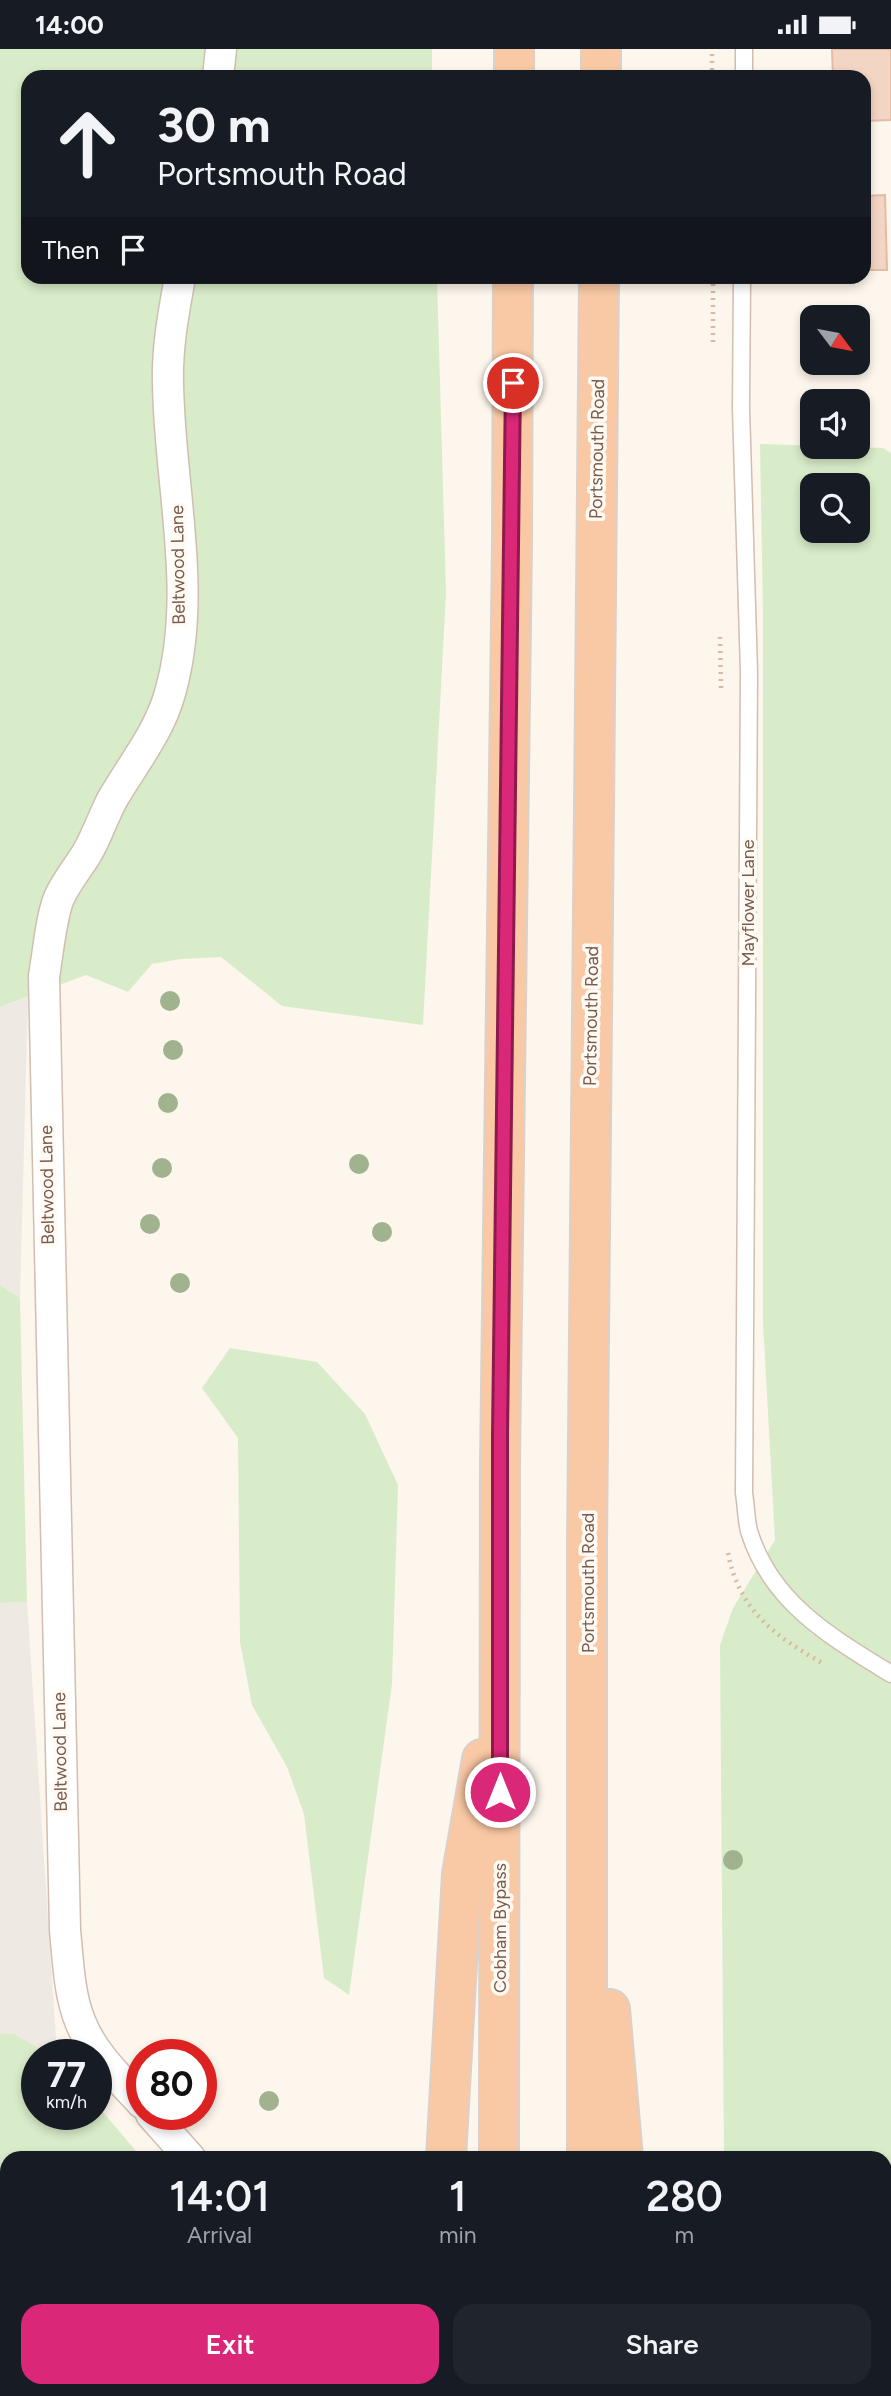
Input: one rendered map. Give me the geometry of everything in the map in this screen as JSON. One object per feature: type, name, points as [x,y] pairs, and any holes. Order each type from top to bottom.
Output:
[{"type":"highway","points":[[514,49],[514,70]]},
{"type":"highway","points":[[601,49],[601,70]]},
{"type":"highway","points":[[446,2151],[462,1874],[500,1657],[500,1435],[513,530],[513,284]]},
{"type":"highway","name":"Portsmouth Road","points":[[588,1756],[590,1104],[599,284]]},
{"type":"highway","name":"Cobham Bypass","points":[[499,2151],[500,1657]]},
{"type":"highway","points":[[587,2151],[588,1756]]},
{"type":"highway","points":[[588,1756],[622,2151]]},
{"type":"street","points":[[218,70],[220,49]]},
{"type":"street","name":"Beltwood Lane","points":[[126,2086],[106,2064],[79,2020],[70,1979],[65,1930],[44,976],[58,900],[88,852],[112,801],[156,729],[170,694],[182,601],[168,381],[172,323],[179,284]]},
{"type":"street","points":[[165,2130],[184,2151]]},
{"type":"lane","points":[[744,49],[744,70]]},
{"type":"lane","name":"Mayflower Lane","points":[[742,284],[741,409],[749,672],[744,1493],[749,1529],[772,1579],[796,1609],[820,1629],[891,1674]]},
{"type":"path","points":[[712,49],[712,70]]},
{"type":"shaded area","points":[[28,997],[20,1298],[0,1289],[0,1007]]},
{"type":"shaded area","points":[[27,1602],[56,2039],[23,2039],[14,2034],[0,2033],[0,1603]]},
{"type":"green space","points":[[0,49],[432,49],[432,70],[21,70],[21,284],[437,284],[446,593],[423,1025],[282,1006],[221,957],[152,964],[128,992],[86,975],[0,1007]]},
{"type":"green space","points":[[760,444],[800,445],[800,459],[870,459],[870,448],[883,448],[891,453],[891,2151],[724,2151],[720,1645],[733,1608],[775,1540],[763,1322],[763,613]]},
{"type":"green space","points":[[0,1285],[20,1298],[27,1602],[0,1603]]},
{"type":"green space","points":[[230,1348],[317,1362],[365,1414],[398,1485],[392,1684],[349,1995],[324,1978],[304,1814],[287,1767],[252,1705],[240,1642],[238,1438],[202,1388]]},
{"type":"green space","points":[[0,2033],[14,2034],[23,2039],[21,2130],[112,2130],[112,2123],[136,2151],[0,2151]]},
{"type":"building","points":[[832,49],[891,49],[891,120],[871,121],[871,70],[833,70]]},
{"type":"building","points":[[885,195],[887,270],[871,270],[871,196]]},
{"type":"route","points":[[500,1792],[500,1436],[513,383]]}]
